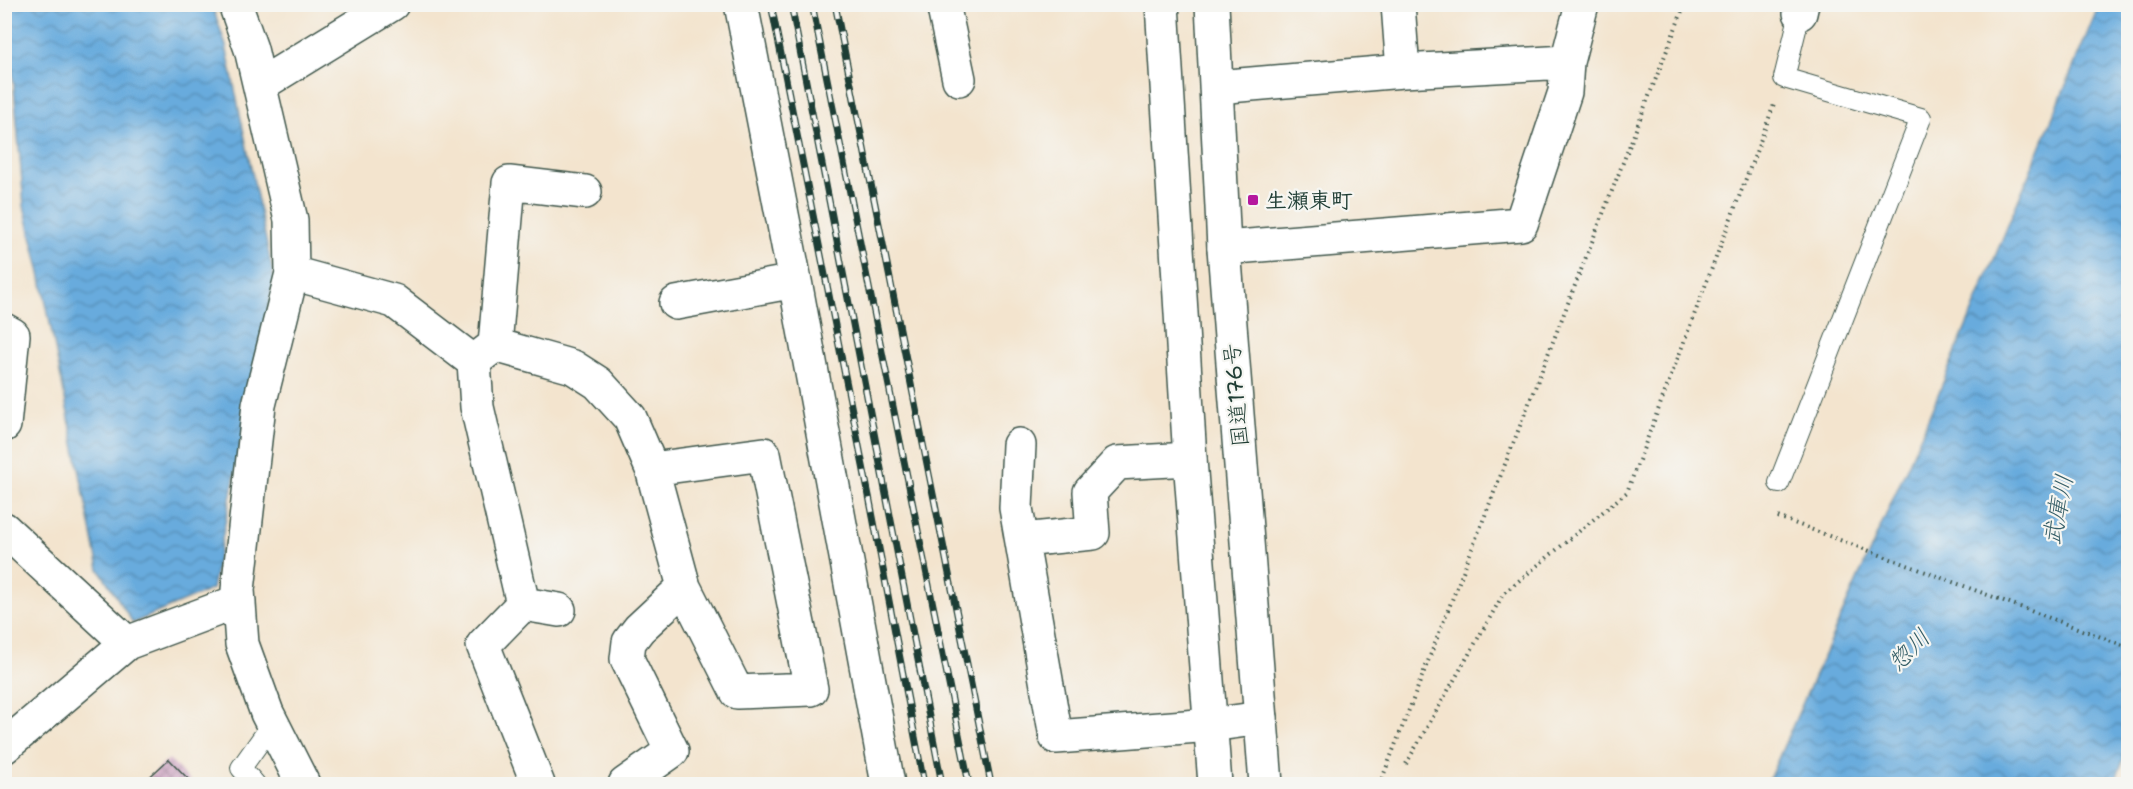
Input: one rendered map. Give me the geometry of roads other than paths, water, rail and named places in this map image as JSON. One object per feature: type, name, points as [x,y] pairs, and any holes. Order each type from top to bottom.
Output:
[{"type":"main road","points":[[235,4],[251,49],[291,220],[292,273],[259,405],[238,601],[242,644],[273,723],[303,784]]},
{"type":"main road","points":[[741,4],[888,784]]},
{"type":"main road","points":[[944,4],[959,79]]},
{"type":"main road","points":[[1162,4],[1190,459],[1215,784]]},
{"type":"main road","name":"国道176号","points":[[1212,4],[1224,248],[1266,784]]},
{"type":"main road","points":[[1398,4],[1402,71]]},
{"type":"main road","points":[[1224,248],[1521,224],[1565,92],[1567,62],[1582,4]]},
{"type":"main road","points":[[260,85],[380,8]]},
{"type":"main road","points":[[1217,87],[1402,71],[1567,62]]},
{"type":"main road","points":[[523,604],[477,407],[509,183],[585,192]]},
{"type":"main road","points":[[292,273],[394,301],[484,353],[573,367],[598,383],[630,418],[652,469],[684,586],[737,692],[811,689],[764,454],[652,469]]},
{"type":"main road","points":[[676,303],[795,281]]},
{"type":"main road","points":[[4,330],[13,335],[4,425]]},
{"type":"main road","points":[[1019,445],[1016,508],[1056,737],[1211,725],[1262,718]]},
{"type":"main road","points":[[1022,540],[1093,533],[1090,492],[1117,463],[1190,459]]},
{"type":"main road","points":[[4,529],[127,643]]},
{"type":"main road","points":[[625,784],[672,751],[627,659],[629,642],[639,629],[684,586]]},
{"type":"main road","points":[[4,747],[127,643],[238,601]]},
{"type":"main road","points":[[523,604],[559,610]]},
{"type":"main road","points":[[523,604],[483,645],[538,784]]},
{"type":"lane","points":[[1779,483],[1921,118],[1784,78],[1801,9]]},
{"type":"lane","points":[[255,784],[241,768],[273,723]]},
{"type":"water","points":[[7,5],[212,5],[226,46],[274,279],[212,589],[133,623],[99,569],[40,273],[24,206]]},
{"type":"water","points":[[2099,5],[2128,5],[2128,747],[2114,784],[1767,784],[1923,431]]},
{"type":"railway","points":[[771,4],[924,784]]},
{"type":"railway","points":[[791,4],[942,784]]},
{"type":"railway","points":[[812,4],[969,784]]},
{"type":"railway","points":[[835,4],[991,784]]},
{"type":"place","name":"生瀬東町","points":[[1253,200]]},
{"type":"water label","name":"武庫川","points":[[2058,510]]},
{"type":"water label","name":"惣川","points":[[1909,650]]}]
